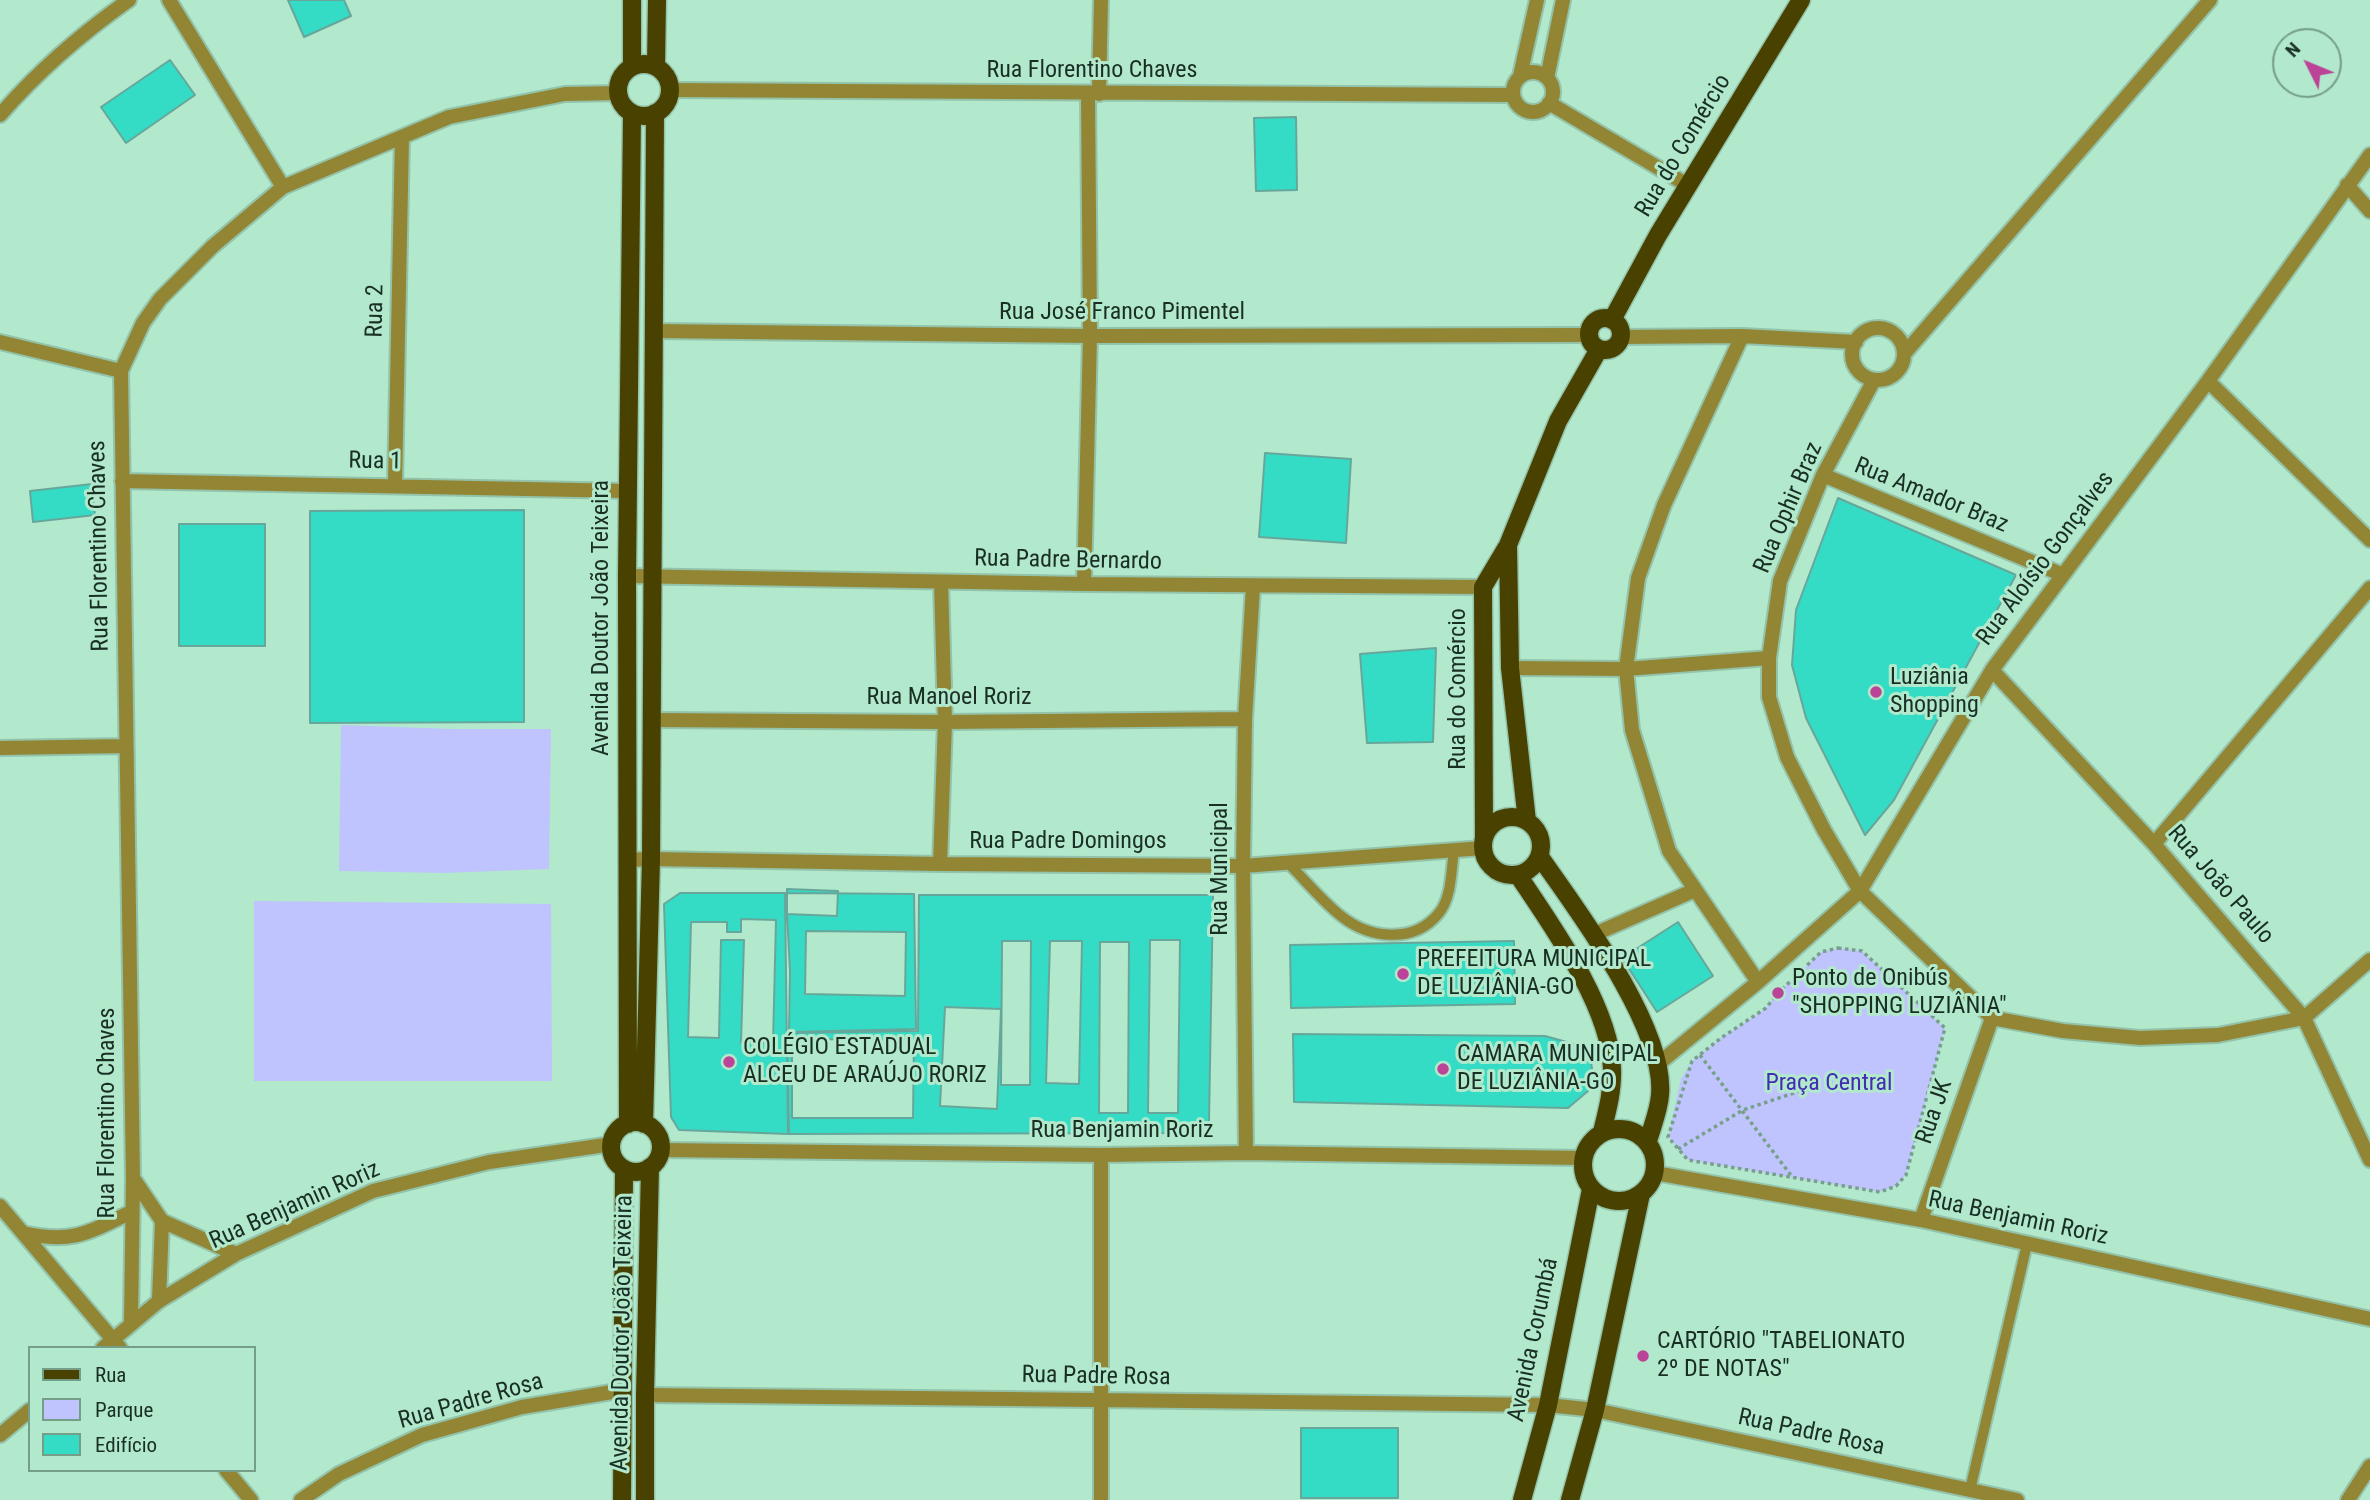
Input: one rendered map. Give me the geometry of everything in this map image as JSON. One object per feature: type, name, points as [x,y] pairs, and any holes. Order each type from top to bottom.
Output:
[{"type":"main road","points":[[632,0],[632,67]]},
{"type":"main road","points":[[656,66],[657,0]]},
{"type":"main road","name":"Rua do Comércio","points":[[1612,320],[1658,236],[1801,0]]},
{"type":"main road","points":[[640,64],[656,66],[667,78],[670,90],[667,102],[655,113],[632,113],[621,102],[621,78],[632,67],[640,64]]},
{"type":"main road","name":"Avenida Doutor João Teixeira","points":[[632,113],[626,860],[636,1124]]},
{"type":"main road","name":"Avenida Doutor João Teixeira","points":[[636,1124],[651,859],[655,113]]},
{"type":"main road","points":[[1605,318],[1612,320],[1619,327],[1620,337],[1616,345],[1608,350],[1594,342],[1591,327],[1605,318]]},
{"type":"main road","name":"Rua do Comércio","points":[[1483,844],[1483,587],[1508,545],[1558,421],[1594,342]]},
{"type":"main road","name":"Rua do Comércio","points":[[1508,545],[1510,668],[1528,821]]},
{"type":"main road","points":[[1519,818],[1528,821],[1539,834],[1541,841],[1540,857],[1535,866],[1518,875],[1499,873],[1490,866],[1483,844],[1488,831],[1501,819],[1519,818]]},
{"type":"main road","points":[[1540,857],[1595,934],[1645,1025],[1658,1064],[1660,1095],[1647,1142]]},
{"type":"main road","points":[[1518,875],[1570,954],[1608,1035],[1612,1069],[1609,1104],[1602,1132]]},
{"type":"main road","points":[[636,1124],[657,1134],[661,1150],[659,1157],[650,1167],[640,1172],[624,1169],[613,1157],[612,1144],[615,1134],[636,1124]]},
{"type":"main road","points":[[1583,1158],[1590,1143],[1602,1132],[1618,1128],[1634,1131],[1647,1142],[1655,1156],[1655,1172],[1648,1188],[1636,1198],[1620,1202],[1604,1199],[1591,1189]]},
{"type":"main road","name":"Avenida Corumbá","points":[[1522,1500],[1548,1405],[1591,1189],[1583,1174],[1583,1158]]},
{"type":"main road","name":"Avenida Doutor João Teixeira","points":[[645,1500],[650,1167]]},
{"type":"main road","name":"Avenida Doutor João Teixeira","points":[[622,1500],[624,1169]]},
{"type":"main road","points":[[1570,1500],[1595,1410],[1641,1194]]},
{"type":"street","points":[[0,115],[28,83],[82,33],[129,0]]},
{"type":"street","points":[[169,0],[283,187]]},
{"type":"street","points":[[1084,584],[1093,94],[1101,0]]},
{"type":"street","points":[[1520,76],[1537,72],[1547,78],[1553,90],[1549,103],[1544,108],[1531,112],[1519,107],[1513,95],[1513,88],[1520,76],[1537,0]]},
{"type":"street","points":[[1547,78],[1563,0]]},
{"type":"street","points":[[1904,354],[1898,338],[1885,329],[1868,331],[1856,342],[1852,358],[1855,366],[1867,378],[1874,380],[1883,380],[1899,370],[1904,354],[2210,0]]},
{"type":"street","name":"Rua Florentino Chaves","points":[[670,90],[1513,95]]},
{"type":"street","name":"Rua Florentino Chaves","points":[[131,1322],[133,1178],[121,371],[142,323],[160,299],[213,246],[283,187],[449,117],[565,94],[619,93]]},
{"type":"street","points":[[1549,103],[1689,186]]},
{"type":"street","name":"Rua 2","points":[[395,485],[402,137]]},
{"type":"street","name":"Rua Aloísio Gonçalves","points":[[1658,1064],[1758,982],[1860,891],[1992,670],[2061,574],[2208,381],[2370,155]]},
{"type":"street","points":[[2347,185],[2370,211]]},
{"type":"street","name":"Rua José Franco Pimentel","points":[[655,331],[1594,342]]},
{"type":"street","points":[[1620,337],[1742,336],[1856,342]]},
{"type":"street","points":[[1742,336],[1664,505],[1638,579],[1626,669],[1632,730],[1653,806],[1669,850],[1758,982]]},
{"type":"street","points":[[0,342],[121,371]]},
{"type":"street","name":"Rua Ophir Braz","points":[[1874,380],[1822,475],[1780,581],[1769,658],[1769,697],[1787,757],[1824,830],[1860,891],[1992,1018]]},
{"type":"street","points":[[2208,381],[2370,540]]},
{"type":"street","name":"Rua Amador Braz","points":[[1822,475],[2061,574]]},
{"type":"street","name":"Rua 1","points":[[122,481],[627,491]]},
{"type":"street","name":"Rua Padre Bernardo","points":[[627,576],[1084,584],[1483,587]]},
{"type":"street","points":[[940,864],[945,722],[941,582]]},
{"type":"street","name":"Rua Municipal","points":[[1246,1153],[1243,866],[1245,719],[1252,586]]},
{"type":"street","points":[[2154,844],[2370,587]]},
{"type":"street","points":[[1510,668],[1626,669],[1769,658]]},
{"type":"street","name":"Rua João Paulo","points":[[1992,670],[2154,844],[2304,1018],[2370,1160]]},
{"type":"street","name":"Rua Manoel Roriz","points":[[652,720],[945,722],[1245,719]]},
{"type":"street","points":[[0,748],[126,746]]},
{"type":"street","name":"Rua Padre Domingos","points":[[626,860],[1243,866],[1454,850],[1483,844]]},
{"type":"street","points":[[1595,934],[1695,890]]},
{"type":"street","points":[[1992,1018],[2063,1031],[2140,1038],[2218,1035],[2304,1018],[2370,960]]},
{"type":"street","name":"Rua JK","points":[[1921,1220],[1992,1018]]},
{"type":"street","name":"Rua Benjamin Roriz","points":[[112,1345],[131,1322],[159,1301],[236,1254],[373,1191],[489,1162],[612,1144]]},
{"type":"street","name":"Rua Benjamin Roriz","points":[[661,1150],[1583,1158]]},
{"type":"street","points":[[1101,1155],[1101,1500]]},
{"type":"street","name":"Rua Benjamin Roriz","points":[[1655,1172],[1921,1220],[2370,1319]]},
{"type":"street","points":[[133,1178],[162,1221],[236,1254]]},
{"type":"street","points":[[0,1206],[112,1345]]},
{"type":"street","points":[[23,1233],[46,1238],[69,1238],[101,1227],[131,1212]]},
{"type":"street","points":[[159,1301],[162,1221]]},
{"type":"street","name":"Rua Padre Rosa","points":[[301,1500],[339,1474],[422,1435],[522,1407],[624,1390]]},
{"type":"street","name":"Rua Padre Rosa","points":[[645,1395],[1548,1405],[1595,1410],[2017,1500]]},
{"type":"street","points":[[0,1435],[28,1412]]},
{"type":"street","points":[[2348,1500],[2370,1466]]},
{"type":"street","points":[[228,1472],[251,1500]]},
{"type":"lane","points":[[1288,863],[1341,916],[1361,930],[1383,935],[1404,934],[1422,926],[1439,912],[1448,895],[1454,850]]},
{"type":"lane","points":[[1970,1490],[2027,1244]]},
{"type":"path","points":[[1838,948],[1862,951],[1945,1028],[1906,1175],[1896,1186],[1880,1192],[1688,1160],[1668,1137],[1692,1061],[1700,1055],[1766,1009],[1778,993],[1821,952],[1838,948]]},
{"type":"path","points":[[1700,1055],[1793,1178]]},
{"type":"path","points":[[1678,1149],[1743,1110],[1803,1090]]},
{"type":"green space","points":[[341,725],[551,729],[549,869],[443,873],[339,871]]},
{"type":"green space","points":[[254,901],[551,904],[552,1081],[254,1081]]},
{"type":"green space","name":"Praça Central","points":[[1838,948],[1862,951],[1945,1028],[1906,1175],[1896,1186],[1880,1192],[1688,1160],[1668,1137],[1681,1079],[1692,1061],[1766,1008],[1821,952]]},
{"type":"building","points":[[288,0],[344,0],[351,16],[304,37]]},
{"type":"building","points":[[170,60],[195,95],[126,143],[101,107]]},
{"type":"building","points":[[1296,117],[1297,190],[1256,191],[1254,118]]},
{"type":"building","points":[[1265,453],[1351,459],[1346,543],[1259,537]]},
{"type":"building","points":[[92,484],[95,515],[33,522],[30,491]]},
{"type":"building","name":"Luziânia Shopping","points":[[1838,498],[2016,575],[1894,800],[1865,835],[1806,718],[1792,665],[1796,610]]},
{"type":"building","points":[[524,510],[524,722],[310,723],[310,511]]},
{"type":"building","points":[[179,524],[265,524],[265,646],[179,646]]},
{"type":"building","points":[[1436,648],[1433,742],[1367,743],[1360,654]]},
{"type":"building","points":[[787,889],[838,891],[837,916],[787,914]]},
{"type":"building","name":"COLÉGIO ESTADUAL ALCEU DE ARAÚJO RORIZ","points":[[680,893],[785,893],[788,1134],[679,1130],[671,1117],[664,904]]},
{"type":"building","points":[[786,893],[914,894],[916,1029],[789,1032],[790,972]]},
{"type":"building","points":[[919,895],[1213,895],[1209,1121],[1193,1133],[789,1134],[787,1033],[918,1031]]},
{"type":"building","points":[[741,919],[776,920],[773,1043],[741,1043],[744,940],[721,940],[719,1038],[688,1037],[691,922],[727,922],[727,932],[741,932]]},
{"type":"building","points":[[1678,922],[1713,976],[1657,1012],[1622,958]]},
{"type":"building","points":[[806,931],[906,932],[905,996],[805,994]]},
{"type":"building","points":[[1150,940],[1180,940],[1178,1113],[1148,1113]]},
{"type":"building","points":[[1002,941],[1031,941],[1030,1085],[1001,1085]]},
{"type":"building","points":[[1050,941],[1082,941],[1079,1084],[1046,1083]]},
{"type":"building","name":"PREFEITURA MUNICIPAL DE LUZIÂNIA-GO","points":[[1514,941],[1515,1004],[1291,1008],[1290,945]]},
{"type":"building","points":[[1100,942],[1129,942],[1128,1113],[1099,1113]]},
{"type":"building","points":[[945,1007],[1001,1009],[997,1109],[940,1106]]},
{"type":"building","name":"CAMARA MUNICIPAL DE LUZIÂNIA-GO","points":[[1293,1034],[1545,1036],[1581,1046],[1591,1062],[1593,1076],[1588,1091],[1568,1108],[1294,1102]]},
{"type":"building","points":[[792,1039],[914,1040],[913,1118],[792,1118]]},
{"type":"building","points":[[1301,1428],[1398,1428],[1398,1498],[1301,1498]]},
{"type":"place","name":"Luziânia Shopping","points":[[1876,692]]},
{"type":"place","name":"PREFEITURA MUNICIPAL DE LUZIÂNIA-GO","points":[[1403,974]]},
{"type":"place","name":"Ponto de Onibús \"SHOPPING LUZIÂNIA\"","points":[[1778,993]]},
{"type":"place","name":"COLÉGIO ESTADUAL ALCEU DE ARAÚJO RORIZ","points":[[729,1062]]},
{"type":"place","name":"CAMARA MUNICIPAL DE LUZIÂNIA-GO","points":[[1443,1069]]},
{"type":"place","name":"CARTÓRIO \"TABELIONATO 2º DE NOTAS\"","points":[[1643,1356]]}]
